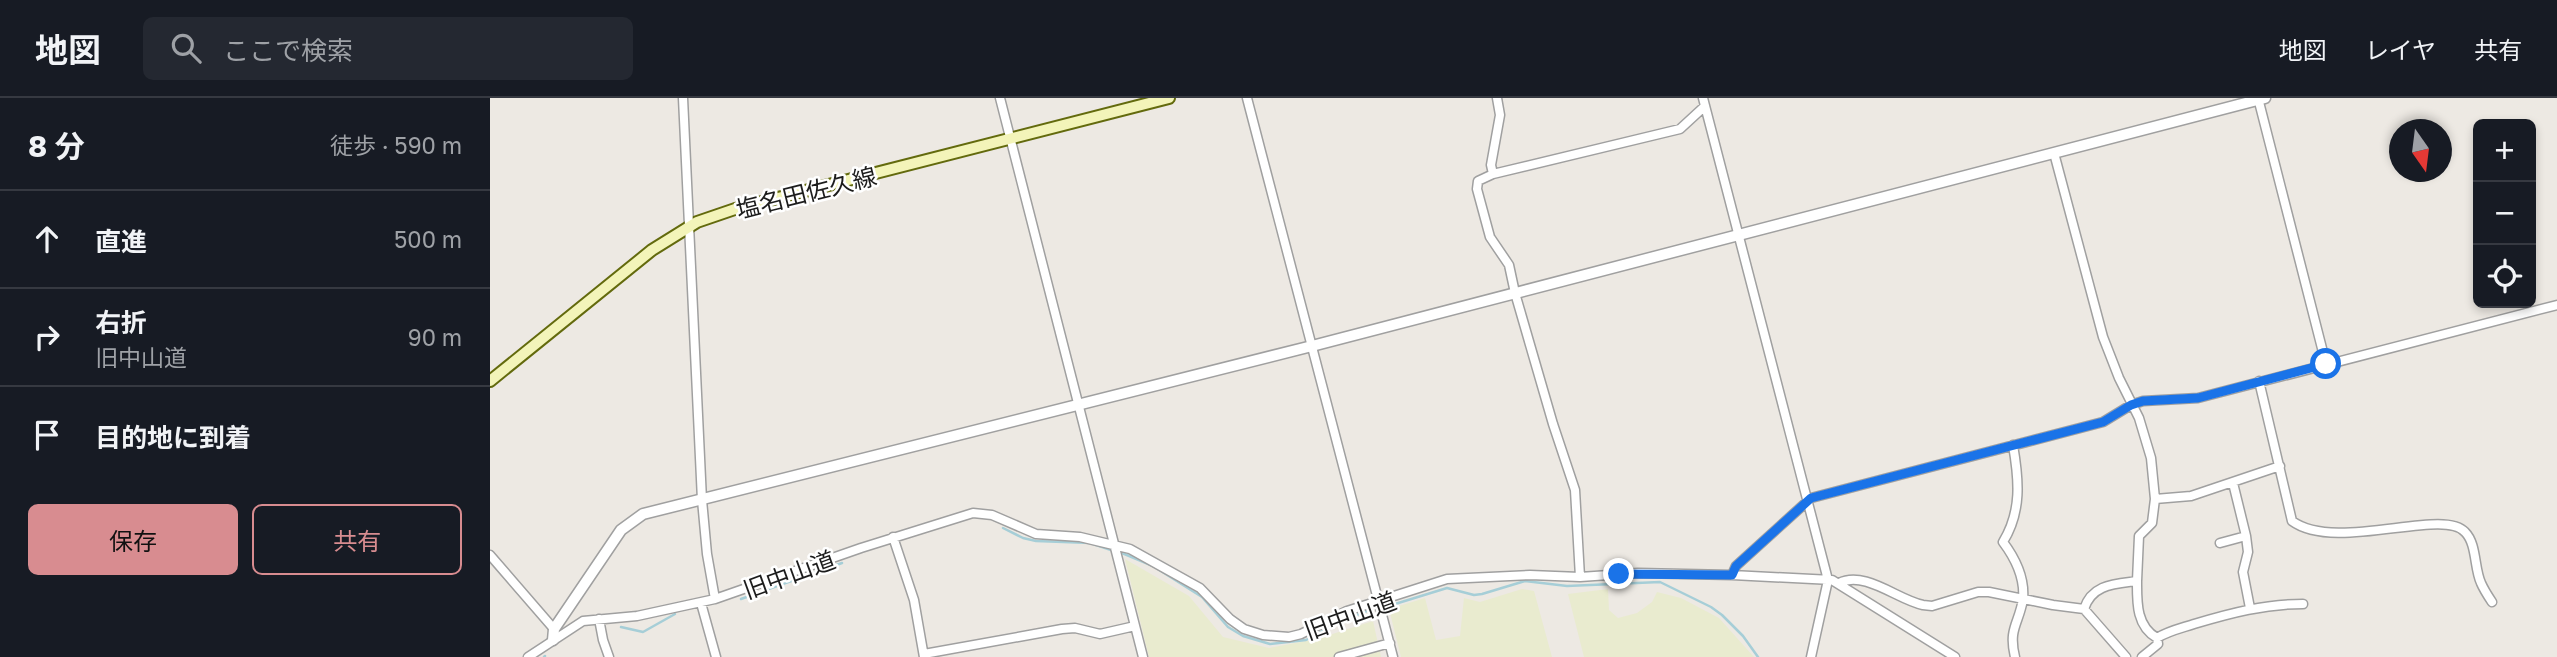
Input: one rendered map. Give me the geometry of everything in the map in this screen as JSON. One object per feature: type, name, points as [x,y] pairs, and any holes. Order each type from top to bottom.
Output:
[{"type":"main road","name":"塩名田佐久線","points":[[490,381],[652,250],[687,228],[735,209],[1168,98]]},
{"type":"street","points":[[683,98],[687,228],[702,500],[715,599]]},
{"type":"street","points":[[1000,98],[1143,657]]},
{"type":"street","points":[[1247,98],[1393,657]]},
{"type":"street","points":[[1493,174],[1491,165],[1500,115],[1497,98]]},
{"type":"street","points":[[490,555],[553,634],[621,530],[643,514],[1312,346],[2260,99],[2326,364]]},
{"type":"street","points":[[1580,577],[1576,491],[1553,424],[1509,265],[1490,237],[1477,188],[1478,181],[1493,174],[1680,129],[1704,102]]},
{"type":"street","points":[[1704,102],[1828,580],[1811,657]]},
{"type":"street","points":[[2054,153],[2103,337],[2145,435],[2151,458],[2155,499],[2151,525],[2139,536],[2137,608],[2145,626],[2157,638],[2158,644],[2142,657]]},
{"type":"street","points":[[1732,575],[1736,566],[1806,501],[2103,422],[2131,405],[2156,399],[2186,400],[2557,305]]},
{"type":"street","points":[[2259,381],[2292,522],[2304,529],[2364,533],[2438,523],[2448,523],[2461,528],[2468,536],[2480,583],[2492,602]]},
{"type":"street","points":[[2013,445],[2017,512],[2015,522],[2004,542],[2018,566],[2023,598],[2012,633],[2015,657]]},
{"type":"street","points":[[2155,499],[2191,496],[2280,466]]},
{"type":"street","points":[[2233,483],[2246,536],[2248,552],[2243,572],[2250,608]]},
{"type":"street","name":"旧中山道","points":[[528,657],[553,634],[576,624],[599,619],[629,618],[701,603],[893,537],[973,513],[992,515],[1026,531],[1046,536],[1080,537],[1115,544],[1140,554],[1200,588],[1230,619],[1251,632],[1276,637],[1301,634],[1347,611],[1447,579],[1530,575],[1580,577],[1638,573],[1732,575],[1828,580],[1839,583],[1955,657]]},
{"type":"street","points":[[2220,543],[2246,536]]},
{"type":"street","points":[[893,537],[914,600],[924,656],[1062,629],[1075,628],[1100,634],[1135,626]]},
{"type":"street","points":[[1839,583],[1844,580],[1860,580],[1923,605],[1932,606],[1978,593],[2001,593],[2084,609],[2126,657]]},
{"type":"street","points":[[2084,609],[2091,594],[2098,589],[2137,581]]},
{"type":"street","points":[[701,603],[716,657]]},
{"type":"street","points":[[2157,638],[2250,608],[2303,604]]},
{"type":"street","points":[[599,619],[609,657]]},
{"type":"street","points":[[1339,657],[1390,643]]},
{"type":"green space","points":[[1125,559],[1189,596],[1223,637],[1269,648],[1317,639],[1373,621],[1381,657],[1149,657]]},
{"type":"green space","points":[[1522,589],[1534,591],[1552,657],[1401,657],[1389,609],[1425,598],[1436,640],[1460,636],[1464,598],[1480,602]]},
{"type":"green space","points":[[1608,589],[1609,610],[1618,618],[1637,613],[1652,602],[1657,592],[1681,598],[1719,618],[1754,657],[1584,657],[1568,594]]},
{"type":"waterway","points":[[1003,528],[1036,541],[1090,543],[1111,550]]},
{"type":"waterway","points":[[1122,553],[1153,566],[1202,597],[1228,627],[1243,636],[1270,644],[1306,640],[1343,620],[1367,611]]},
{"type":"waterway","points":[[741,599],[842,563]]},
{"type":"waterway","points":[[1395,604],[1447,588],[1474,595],[1525,581],[1567,586],[1660,582],[1722,615],[1743,636],[1758,657]]},
{"type":"waterway","points":[[621,627],[643,632],[675,614]]},
{"type":"route","points":[[1619,574],[1732,575],[1736,566],[1811,498],[2103,422],[2143,401],[2198,398],[2326,364]]}]
